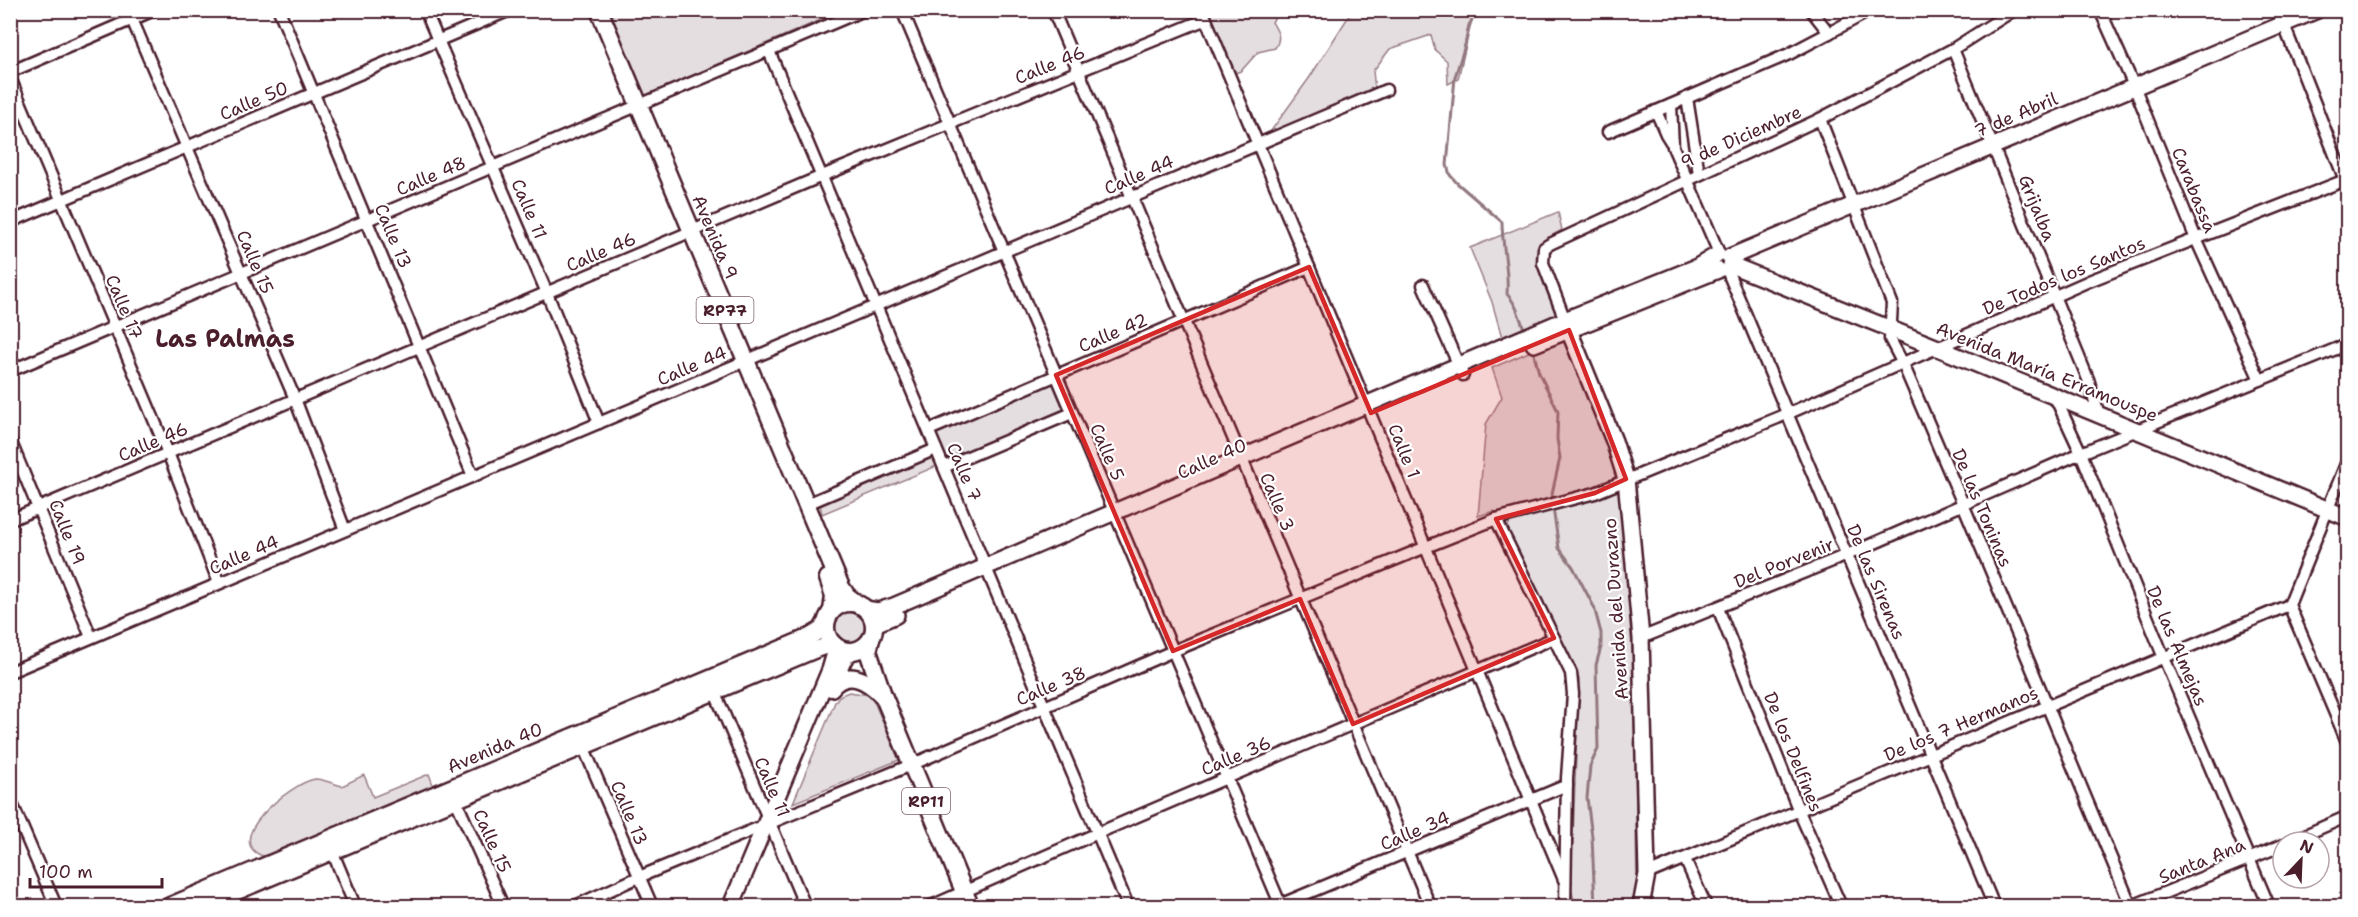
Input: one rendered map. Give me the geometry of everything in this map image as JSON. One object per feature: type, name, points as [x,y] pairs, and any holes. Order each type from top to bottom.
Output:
[{"type":"main road","name":"Avenida 9","points":[[589,10],[635,108],[742,362],[832,589],[835,602],[830,614]]},
{"type":"main road","name":"Avenida 9","points":[[599,10],[635,108]]},
{"type":"main road","name":"7 de Abril","points":[[1517,346],[1697,267],[1724,262],[2134,86],[2280,17],[2317,10]]},
{"type":"main road","name":"Avenida María Erramouspe","points":[[1724,262],[2348,518]]},
{"type":"main road","name":"Avenida del Durazno","points":[[1567,325],[1614,441],[1626,479],[1641,638],[1647,874],[1641,906]]},
{"type":"main road","name":"Calle 40","points":[[872,634],[881,621],[988,572],[1517,346]]},
{"type":"main road","name":"Avenida 9","points":[[742,362],[842,586],[847,596],[862,607]]},
{"type":"main road","name":"Calle 40","points":[[862,607],[878,612],[988,572]]},
{"type":"main road","points":[[742,906],[830,670],[834,645],[826,629],[830,614],[845,604],[862,607]]},
{"type":"main road","name":"RP11","points":[[862,607],[873,621],[868,650],[883,695],[968,900]]},
{"type":"main road","name":"Avenida 40","points":[[169,906],[207,902],[330,846],[712,685],[815,634],[830,614]]},
{"type":"main road","points":[[732,906],[845,657],[864,646],[872,634]]},
{"type":"main road","points":[[834,645],[854,650]]},
{"type":"main road","name":"Avenida 40","points":[[712,685],[834,645]]},
{"type":"main road","name":"RP11","points":[[854,650],[860,652],[883,695]]},
{"type":"main road","points":[[831,688],[840,679],[852,677],[868,682],[883,695]]},
{"type":"street","points":[[10,72],[130,15],[154,10]]},
{"type":"street","name":"Calle 13","points":[[279,10],[421,346],[473,476]]},
{"type":"street","name":"Calle 11","points":[[425,10],[547,293],[599,423]]},
{"type":"street","name":"Calle 50","points":[[10,222],[510,10]]},
{"type":"street","name":"Calle 48","points":[[10,371],[864,10]]},
{"type":"street","name":"Calle 5","points":[[902,10],[1279,906]]},
{"type":"street","name":"Calle 3","points":[[1053,10],[1430,906]]},
{"type":"street","points":[[1811,10],[1828,33]]},
{"type":"street","points":[[1608,132],[1788,54],[1871,10]]},
{"type":"street","name":"9 de Diciembre","points":[[1567,325],[1543,263],[1544,248],[1556,239],[1820,119],[1953,49],[2014,10]]},
{"type":"street","name":"Carabassa","points":[[2100,10],[2134,86],[2196,239],[2260,380]]},
{"type":"street","name":"Calle 15","points":[[130,15],[295,399],[345,530]]},
{"type":"street","name":"Calle 46","points":[[10,520],[822,176],[1078,72],[1204,15]]},
{"type":"street","name":"Calle 1","points":[[1204,15],[1565,882],[1565,906]]},
{"type":"street","points":[[2280,17],[2346,182]]},
{"type":"street","name":"Grijalba","points":[[1953,49],[2055,296],[2088,379],[2099,415]]},
{"type":"street","name":"Calle 7","points":[[769,51],[1128,906]]},
{"type":"street","name":"Calle 17","points":[[10,78],[168,453],[219,584]]},
{"type":"street","name":"Calle 44","points":[[10,672],[1386,90]]},
{"type":"street","points":[[1687,98],[1699,174]]},
{"type":"street","name":"De las Sirenas","points":[[1671,105],[1671,142],[1724,262],[1994,906]]},
{"type":"street","points":[[1656,111],[1671,142]]},
{"type":"street","name":"De las Toninas","points":[[1820,119],[1892,303],[1890,339],[1963,504],[2132,906]]},
{"type":"street","name":"De Todos los Santos","points":[[1544,507],[1595,493],[1787,414],[2055,296],[2346,182]]},
{"type":"street","name":"Calle 42","points":[[928,430],[1309,267]]},
{"type":"street","points":[[1423,285],[1461,370]]},
{"type":"street","name":"Del Porvenir","points":[[1641,638],[1847,555],[2081,453],[2348,344]]},
{"type":"street","name":"De las Almejas","points":[[2055,397],[2081,453],[2164,658],[2269,906]]},
{"type":"street","points":[[944,467],[1072,413]]},
{"type":"street","name":"Calle 19","points":[[10,440],[92,637]]},
{"type":"street","points":[[807,504],[936,449]]},
{"type":"street","points":[[2348,459],[2289,605],[2348,744]]},
{"type":"street","name":"Calle 38","points":[[575,906],[639,877],[911,765],[1173,651],[1496,519],[1544,507]]},
{"type":"street","points":[[1496,519],[1571,673],[1573,694],[1567,785],[1565,882]]},
{"type":"street","name":"De los 7 Hermanos","points":[[1647,874],[2289,605]]},
{"type":"street","name":"De los Delfines","points":[[1718,608],[1798,809],[1841,906]]},
{"type":"street","name":"Calle 36","points":[[931,906],[968,900],[1098,833],[1554,638]]},
{"type":"street","name":"Calle 11","points":[[712,685],[805,906]]},
{"type":"street","name":"Calle 13","points":[[585,738],[652,906]]},
{"type":"street","name":"Calle 34","points":[[1279,906],[1567,785]]},
{"type":"street","name":"Calle 15","points":[[454,795],[503,906]]},
{"type":"street","points":[[10,799],[15,823],[56,906]]},
{"type":"street","points":[[2316,830],[2348,816]]},
{"type":"street","points":[[330,846],[355,906]]},
{"type":"street","name":"Santa Ana","points":[[2132,906],[2271,850]]},
{"type":"street","points":[[1685,859],[1706,906]]},
{"type":"highlighted area","points":[[1309,267],[1371,413],[1569,330],[1626,479],[1595,493],[1496,519],[1554,638],[1353,724],[1300,599],[1173,651],[1056,375]]},
{"type":"shaded area","points":[[607,11],[841,11],[643,97]]},
{"type":"shaded area","points":[[1208,11],[1279,11],[1272,22],[1278,35],[1275,48],[1258,52],[1241,71],[1234,73]]},
{"type":"shaded area","points":[[1352,11],[1474,11],[1458,79],[1448,84],[1447,61],[1435,50],[1431,35],[1390,49],[1373,71],[1375,90],[1268,135],[1310,77]]},
{"type":"shaded area","points":[[1558,212],[1562,230],[1541,245],[1537,252],[1540,274],[1557,315],[1531,330],[1503,341],[1492,302],[1470,248]]},
{"type":"shaded area","points":[[1568,341],[1619,472],[1634,676],[1637,897],[1635,906],[1575,906],[1571,887],[1579,678],[1506,530],[1511,520],[1494,511],[1478,516],[1486,424],[1502,397],[1492,368],[1538,348]]},
{"type":"shaded area","points":[[1052,382],[1065,412],[948,462],[935,432]]},
{"type":"shaded area","points":[[932,457],[937,466],[822,514],[820,505]]},
{"type":"shaded area","points":[[849,612],[860,617],[865,628],[860,639],[849,644],[838,639],[833,628],[838,617]]},
{"type":"shaded area","points":[[849,692],[869,695],[899,760],[793,803],[835,702],[839,696]]},
{"type":"shaded area","points":[[429,774],[435,790],[269,858],[254,851],[249,841],[253,828],[262,815],[290,791],[304,783],[318,779],[342,786],[364,775],[373,797]]},
{"type":"waterway","points":[[1478,10],[1469,25],[1455,77],[1447,165],[1450,175],[1457,183],[1502,222],[1507,294],[1516,308],[1526,333]]},
{"type":"waterway","points":[[1533,350],[1539,373],[1558,411],[1557,439],[1560,458],[1552,494],[1553,501]]},
{"type":"waterway","points":[[1553,508],[1559,548],[1573,567],[1594,607],[1601,633],[1601,647],[1596,665],[1598,749],[1590,766],[1587,798],[1592,837],[1595,906]]},
{"type":"district","name":"Las Palmas","points":[[225,339]]}]
